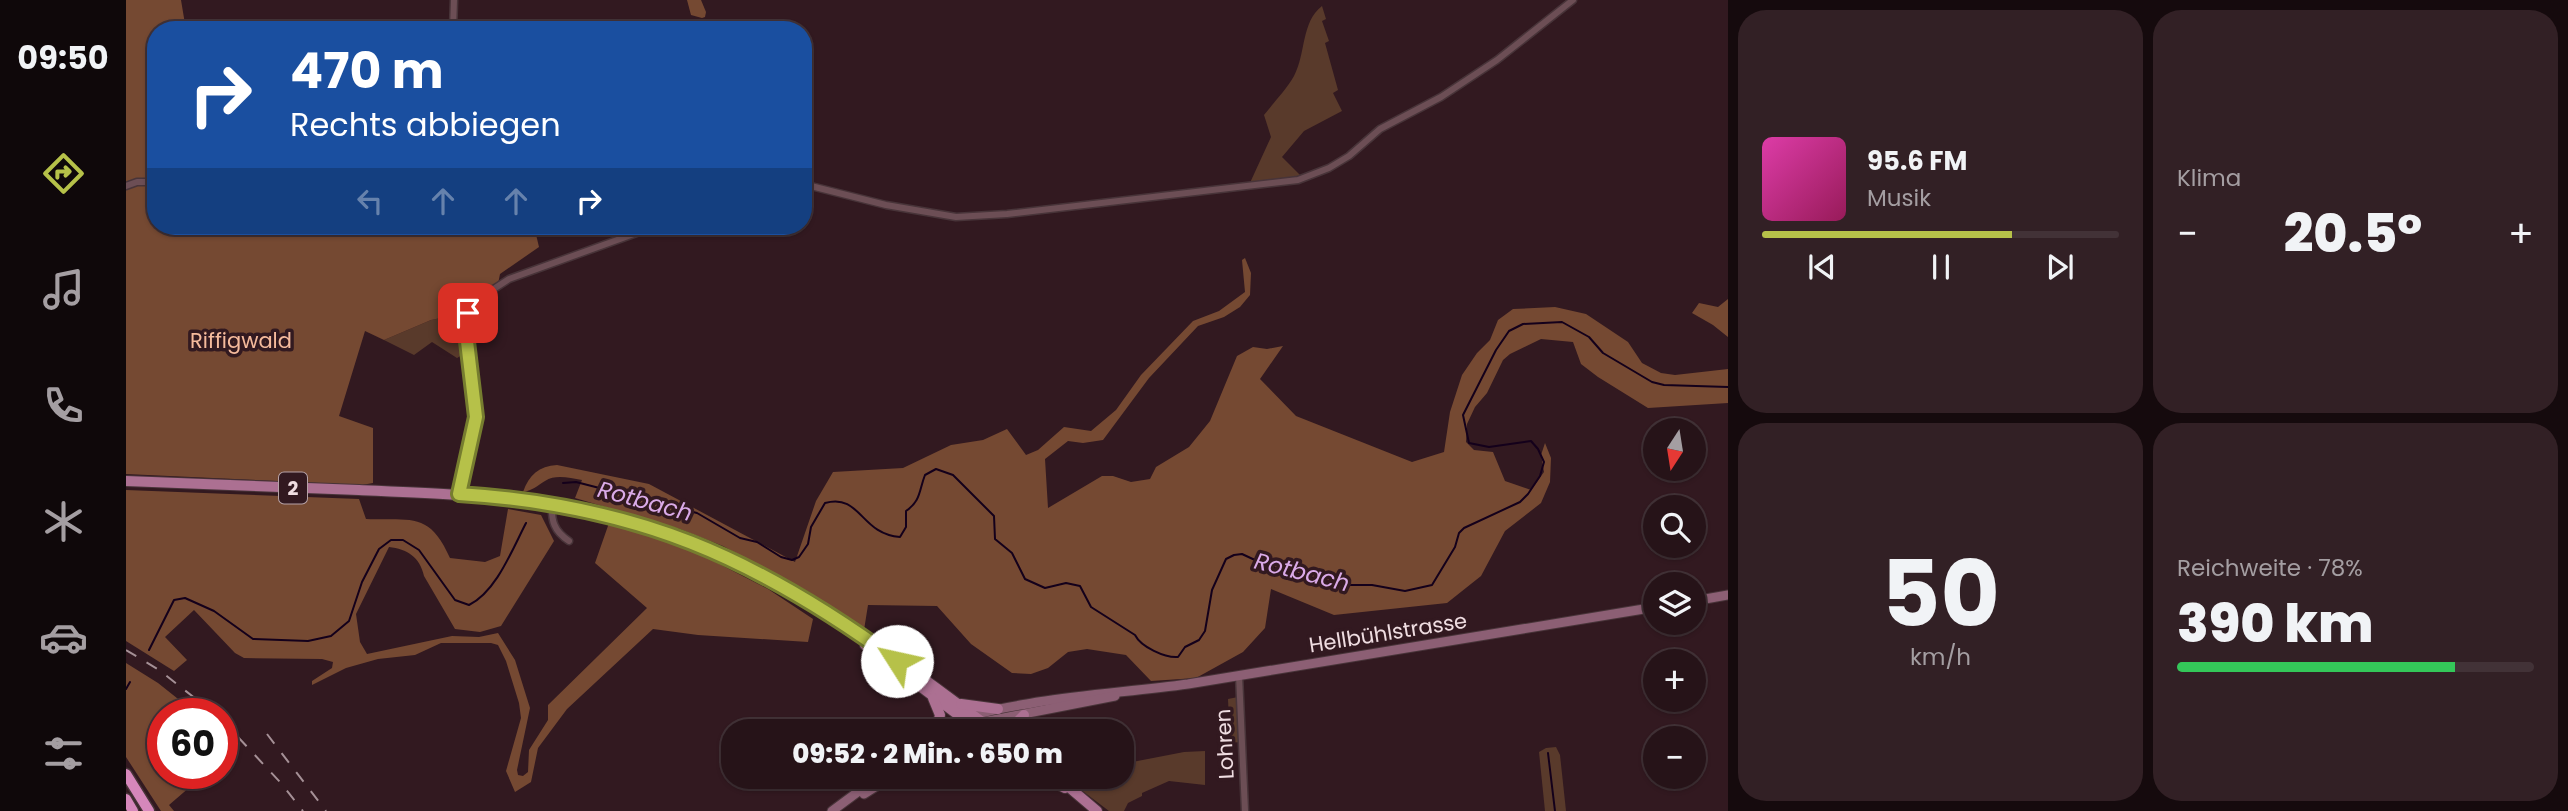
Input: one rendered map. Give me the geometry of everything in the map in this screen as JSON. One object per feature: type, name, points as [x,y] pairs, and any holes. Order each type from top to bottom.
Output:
[{"type":"highway","points":[[126,774],[149,811]]},
{"type":"main road","name":"2","points":[[126,481],[459,494],[552,503],[615,516],[691,541],[762,574],[837,618],[956,703],[971,719]]},
{"type":"main road","points":[[1706,599],[1728,595]]},
{"type":"main road","name":"2","points":[[818,608],[931,695],[969,719]]},
{"type":"main road","name":"Hellbühlstrasse","points":[[982,719],[998,709],[1096,693],[1125,692],[1239,676],[1643,609]]},
{"type":"main road","name":"Hellbühlstrasse","points":[[1000,719],[1101,700],[1125,692]]},
{"type":"main road","points":[[931,695],[940,715],[939,719]]},
{"type":"main road","points":[[956,703],[998,709]]},
{"type":"main road","points":[[1020,719],[1024,715]]},
{"type":"main road","points":[[847,802],[863,789]]},
{"type":"main road","points":[[832,811],[870,789]]},
{"type":"main road","points":[[1066,789],[1072,792]]},
{"type":"main road","points":[[1069,789],[1097,811]]},
{"type":"street","points":[[453,21],[454,0]]},
{"type":"street","points":[[812,186],[886,205],[956,217],[1007,214],[1298,180],[1329,168],[1349,156],[1380,129],[1441,97],[1497,60],[1573,0]]},
{"type":"street","points":[[126,186],[147,182]]},
{"type":"street","points":[[459,494],[476,417],[466,333],[468,313],[486,294],[509,279],[631,235]]},
{"type":"street","points":[[552,503],[553,524],[560,535],[569,541]]},
{"type":"street","name":"Lohren","points":[[1239,676],[1245,811]]},
{"type":"shaded area","points":[[1322,6],[1326,19],[1322,21],[1329,41],[1325,43],[1338,90],[1333,93],[1342,111],[1304,131],[1282,157],[1302,177],[1249,185],[1271,137],[1264,115],[1294,76],[1310,21]]},
{"type":"shaded area","points":[[466,313],[462,323],[467,352],[457,358],[432,342],[414,355],[384,340],[431,320]]},
{"type":"shaded area","points":[[1238,697],[1240,742],[1230,743],[1228,699]]},
{"type":"shaded area","points":[[1556,747],[1560,755],[1566,811],[1545,811],[1539,752]]},
{"type":"shaded area","points":[[1205,751],[1205,785],[1169,781],[1142,793],[1142,796],[1128,803],[1124,811],[1109,811],[1080,789],[1134,789],[1134,762],[1184,752]]},
{"type":"green space","points":[[126,0],[181,0],[184,21],[147,21],[147,181],[126,184]]},
{"type":"green space","points":[[687,0],[701,0],[706,12],[705,17],[691,15]]},
{"type":"green space","name":"Riffigwald","points":[[147,185],[147,235],[536,235],[539,247],[500,274],[498,284],[466,313],[431,320],[384,340],[365,331],[339,416],[373,428],[373,483],[362,485],[126,474],[126,188]]},
{"type":"green space","points":[[1245,258],[1251,273],[1250,295],[1240,307],[1224,317],[1198,326],[1149,378],[1103,440],[1083,443],[1068,441],[1045,459],[1048,508],[1102,476],[1113,476],[1131,482],[1150,479],[1156,467],[1189,447],[1210,421],[1237,356],[1253,347],[1267,349],[1283,346],[1260,379],[1296,416],[1412,462],[1444,452],[1450,412],[1462,375],[1490,340],[1498,320],[1513,309],[1555,307],[1586,314],[1628,342],[1642,363],[1661,373],[1675,375],[1728,369],[1728,403],[1648,408],[1581,364],[1573,342],[1541,339],[1510,354],[1503,360],[1487,393],[1475,407],[1467,424],[1466,442],[1474,450],[1493,452],[1505,481],[1531,490],[1544,472],[1541,455],[1545,443],[1551,458],[1550,482],[1541,503],[1505,531],[1481,576],[1447,603],[1334,615],[1271,589],[1265,628],[1243,652],[1196,678],[1151,681],[1126,655],[1087,649],[1068,652],[1048,668],[1031,674],[1012,673],[971,644],[937,606],[868,605],[864,630],[809,592],[723,546],[680,529],[575,498],[582,480],[554,478],[523,492],[536,472],[557,465],[649,484],[795,562],[816,501],[833,472],[903,468],[951,445],[983,440],[1007,429],[1026,455],[1038,450],[1064,427],[1091,431],[1116,410],[1141,375],[1193,321],[1219,311],[1245,292],[1242,260]]},
{"type":"green space","points":[[1728,299],[1728,337],[1692,313],[1699,303],[1718,307]]},
{"type":"green space","points":[[126,490],[359,499],[366,519],[417,522],[434,532],[450,558],[485,562],[500,556],[508,509],[541,515],[554,541],[501,626],[480,632],[455,629],[416,559],[407,552],[389,547],[356,614],[360,642],[367,654],[452,636],[479,637],[498,633],[515,660],[530,708],[517,770],[518,775],[523,776],[528,772],[529,750],[548,720],[548,705],[647,608],[595,563],[609,523],[696,552],[768,589],[813,619],[808,642],[698,635],[653,629],[567,709],[538,748],[531,782],[515,792],[506,771],[521,718],[506,661],[498,645],[441,643],[415,655],[378,659],[346,668],[312,685],[312,681],[332,668],[333,662],[322,659],[244,658],[235,653],[194,610],[165,637],[187,660],[174,671],[126,641]]},
{"type":"green space","points":[[126,663],[177,698],[147,698],[147,789],[188,789],[169,805],[174,811],[161,811],[126,757]]},
{"type":"waterway","name":"Rotbach","points":[[563,483],[576,482],[697,513],[740,538],[757,542],[781,557],[792,560],[799,557],[808,544],[811,527],[825,503],[837,501],[846,504],[876,529],[900,537],[906,527],[906,511],[917,499],[925,475],[936,469],[953,475],[994,516],[995,539],[1012,553],[1025,579],[1045,588],[1066,583],[1080,586],[1091,607],[1135,635],[1154,651],[1178,657],[1185,647],[1199,640],[1205,631],[1212,590],[1226,559],[1234,555],[1242,554],[1270,567],[1342,585],[1372,585],[1405,591],[1432,585],[1464,528],[1520,502],[1540,476],[1544,462],[1538,449],[1531,441],[1489,447],[1469,443],[1463,415],[1496,350],[1509,331],[1523,324],[1562,322],[1589,337],[1603,353],[1652,382],[1664,385],[1728,387]]},
{"type":"waterway","name":"Rotbach","points":[[149,650],[174,600],[185,598],[214,611],[253,639],[308,641],[331,636],[349,621],[362,582],[379,549],[391,540],[403,540],[419,550],[455,600],[469,605],[479,599],[495,580],[526,523]]},
{"type":"waterway","name":"Rotbach","points":[[126,689],[130,682]]},
{"type":"waterway","points":[[1548,753],[1555,811]]},
{"type":"railway","points":[[126,650],[159,670],[195,698]]},
{"type":"railway","points":[[267,734],[326,811]]},
{"type":"railway","points":[[238,737],[303,811]]},
{"type":"route","points":[[468,313],[465,325],[476,417],[459,494],[500,496],[581,508],[625,519],[691,541],[772,579],[837,618],[897,661]]}]
